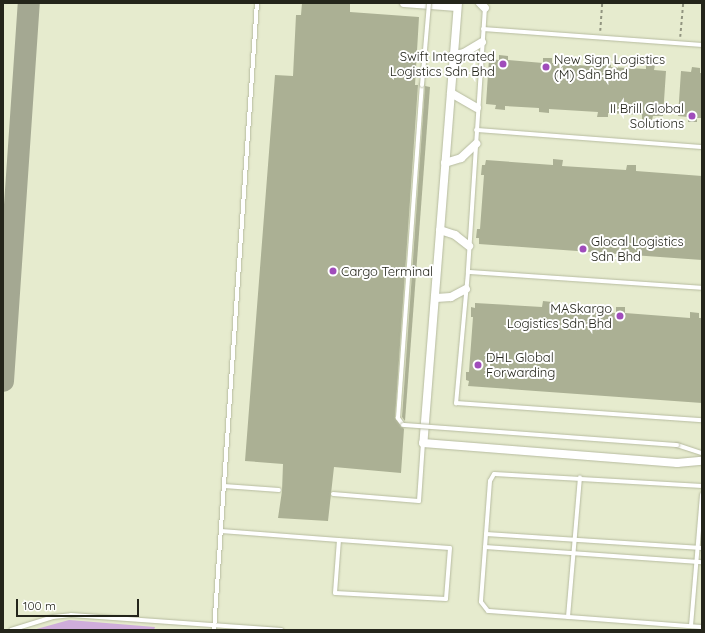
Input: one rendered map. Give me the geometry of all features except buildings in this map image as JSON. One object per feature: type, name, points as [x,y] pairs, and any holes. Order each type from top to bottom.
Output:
[{"type":"street","points":[[404,3],[457,5],[436,298],[423,443],[677,463],[702,461]]},
{"type":"street","points":[[454,55],[464,53],[482,42]]},
{"type":"street","points":[[450,93],[477,108]]},
{"type":"street","points":[[446,162],[461,158],[476,144]]},
{"type":"street","points":[[440,230],[455,235],[469,246]]},
{"type":"street","points":[[436,298],[451,296],[466,289]]},
{"type":"lane","points":[[214,628],[257,3]]},
{"type":"lane","points":[[428,3],[398,418],[403,425],[677,445],[702,453]]},
{"type":"lane","points":[[483,5],[483,29],[468,272],[456,402],[702,420]]},
{"type":"lane","points":[[483,29],[702,45]]},
{"type":"lane","points":[[476,130],[702,147]]},
{"type":"lane","points":[[468,272],[702,288]]},
{"type":"lane","points":[[333,494],[419,501],[423,443]]},
{"type":"lane","points":[[702,486],[494,474],[490,481],[480,602],[483,608],[488,611],[702,627]]},
{"type":"lane","points":[[568,617],[580,478]]},
{"type":"lane","points":[[224,486],[279,490]]},
{"type":"lane","points":[[691,626],[696,561],[700,548],[702,494]]},
{"type":"lane","points":[[221,531],[450,548],[446,600],[335,593],[339,540]]},
{"type":"lane","points":[[486,534],[700,548]]},
{"type":"lane","points":[[485,547],[702,562]]},
{"type":"lane","points":[[11,630],[62,615],[214,628],[281,630]]},
{"type":"path","points":[[599,37],[602,3]]},
{"type":"path","points":[[680,43],[683,3]]},
{"type":"shaded area","points":[[69,620],[155,627],[154,630],[33,630]]},
{"type":"taxiway","points":[[3,381],[29,3]]},
{"type":"place","name":"Swift Integrated Logistics Sdn Bhd","points":[[503,64]]},
{"type":"place","name":"New Sign Logistics (M) Sdn Bhd","points":[[546,67]]},
{"type":"place","name":"II Brill Global Solutions","points":[[692,116]]},
{"type":"place","name":"Glocal Logistics Sdn Bhd","points":[[583,249]]},
{"type":"place","name":"Cargo Terminal","points":[[333,271]]},
{"type":"place","name":"MASkargo Logistics Sdn Bhd","points":[[620,316]]},
{"type":"place","name":"DHL Global Forwarding","points":[[478,365]]}]
